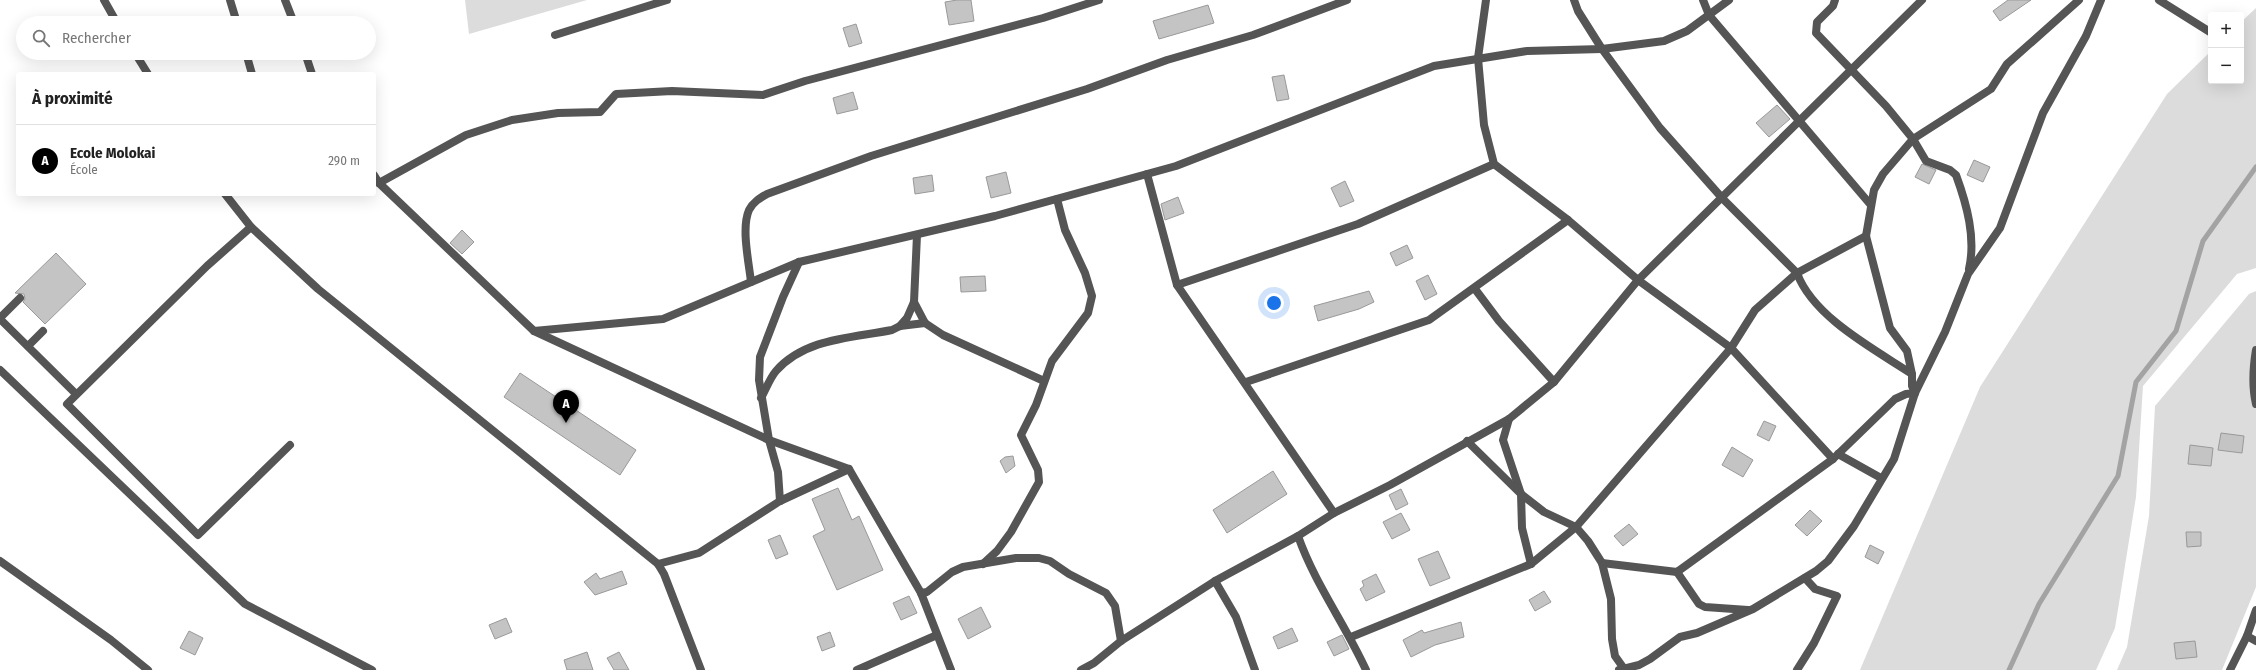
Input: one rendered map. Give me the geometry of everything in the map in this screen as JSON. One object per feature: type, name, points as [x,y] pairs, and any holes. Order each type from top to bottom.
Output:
[{"type":"street","points":[[104,0],[113,16]]},
{"type":"street","points":[[230,0],[235,16]]},
{"type":"street","points":[[285,0],[291,16]]},
{"type":"street","points":[[555,35],[667,0]]},
{"type":"street","points":[[379,183],[466,135],[512,120],[558,113],[600,112],[616,94],[623,93],[672,91],[763,95],[805,81],[1043,18],[1099,0]]},
{"type":"street","points":[[751,282],[746,231],[749,211],[757,200],[767,194],[870,156],[1087,89],[1167,60],[1253,35],[1347,0]]},
{"type":"street","points":[[1486,0],[1478,58],[1484,125],[1494,164],[1568,220],[1638,280],[1731,348],[1835,457],[1881,478]]},
{"type":"street","points":[[1574,0],[1578,11],[1602,49],[1660,128],[1722,199],[1797,273],[1802,285],[1828,314],[1856,337],[1912,374]]},
{"type":"street","points":[[1703,0],[1709,15],[1870,204]]},
{"type":"street","points":[[534,331],[663,319],[799,262],[917,235],[1057,199],[1176,166],[1420,70],[1445,63],[1478,58],[1550,49],[1602,49],[1674,38],[1729,0]]},
{"type":"street","points":[[1467,441],[1521,494],[1544,512],[1576,527],[1588,541],[1602,564],[1611,599],[1612,639],[1615,656],[1623,669],[1639,665],[1650,659],[1680,637],[1697,633],[1753,609],[1805,578],[1828,561],[1854,526],[1881,478],[1894,459],[1915,393],[1945,332],[1968,274],[1973,252],[1971,230],[1956,175],[1950,170],[1926,161],[1913,139],[1886,106],[1816,33],[1817,22],[1833,6],[1835,0]]},
{"type":"street","points":[[1081,670],[1121,641],[1215,581],[1298,536],[1334,513],[1390,485],[1509,418],[1554,382],[1638,280],[1801,122],[1922,0]]},
{"type":"street","points":[[1915,393],[1912,386],[1912,374],[1907,351],[1890,328],[1866,236],[1870,204],[1874,190],[1882,174],[1913,139],[1991,88],[2007,64],[2079,0]]},
{"type":"street","points":[[1968,274],[2000,228],[2044,113],[2086,36],[2101,0]]},
{"type":"street","points":[[2159,0],[2208,31]]},
{"type":"street","points":[[139,60],[147,72]]},
{"type":"street","points":[[248,60],[251,72]]},
{"type":"street","points":[[307,60],[311,72]]},
{"type":"street","points":[[1177,285],[1358,224],[1494,164]]},
{"type":"street","points":[[1147,174],[1177,285],[1246,382],[1334,513]]},
{"type":"street","points":[[376,178],[379,183],[534,331],[769,440],[849,469],[921,593],[951,670]]},
{"type":"street","points":[[227,196],[251,227],[318,289],[658,564],[664,574],[701,670]]},
{"type":"street","points":[[983,564],[997,551],[1011,532],[1039,482],[1038,470],[1020,435],[1036,405],[1044,381],[1058,351],[1088,313],[1092,296],[1085,273],[1065,230],[1057,199]]},
{"type":"street","points":[[1246,382],[1429,320],[1475,289],[1568,220]]},
{"type":"street","points":[[251,227],[207,266],[67,404],[198,535],[290,445]]},
{"type":"street","points":[[900,326],[914,302],[917,235]]},
{"type":"street","points":[[1351,638],[1532,564],[1576,527],[1731,348],[1755,310],[1797,273],[1866,236]]},
{"type":"street","points":[[780,501],[778,472],[769,440],[761,398],[759,380],[760,357],[783,297],[799,262]]},
{"type":"street","points":[[1475,289],[1500,321],[1554,382]]},
{"type":"street","points":[[20,298],[0,318],[76,394]]},
{"type":"street","points":[[914,302],[925,323],[943,335],[976,352],[1044,381]]},
{"type":"street","points":[[761,398],[775,372],[796,353],[829,342],[892,330],[900,326],[925,323]]},
{"type":"street","points":[[28,346],[43,331]]},
{"type":"street","points":[[2256,350],[2254,396],[2256,404]]},
{"type":"street","points":[[0,370],[245,604],[372,670]]},
{"type":"street","points":[[1602,564],[1677,572],[1835,457],[1895,399],[1906,394],[1915,393]]},
{"type":"street","points":[[1509,418],[1503,440],[1521,494],[1522,528],[1532,564]]},
{"type":"street","points":[[658,564],[699,553],[780,501],[849,469]]},
{"type":"street","points":[[1298,536],[1318,583],[1351,638],[1366,670]]},
{"type":"street","points":[[921,593],[933,588],[952,572],[963,567],[1016,558],[1039,558],[1050,561],[1069,574],[1106,592],[1115,606],[1121,641]]},
{"type":"street","points":[[0,561],[111,640],[148,670]]},
{"type":"street","points":[[1677,572],[1699,604],[1705,607],[1753,609]]},
{"type":"street","points":[[1797,670],[1814,643],[1837,596],[1815,589],[1805,578]]},
{"type":"street","points":[[1215,581],[1236,617],[1255,670]]},
{"type":"street","points":[[2230,670],[2247,636],[2256,610]]},
{"type":"street","points":[[857,670],[937,635]]},
{"type":"street","points":[[2247,636],[2256,641]]},
{"type":"shaded area","points":[[465,0],[587,0],[469,34]]},
{"type":"shaded area","points":[[2256,8],[2256,268],[2237,274],[2143,386],[2136,497],[2115,628],[2096,670],[1860,670],[1980,387],[2167,94],[2208,54],[2208,84],[2244,84],[2244,19]]},
{"type":"shaded area","points":[[2256,291],[2256,587],[2222,670],[2117,670],[2127,647],[2149,516],[2155,406],[2249,294]]},
{"type":"building","points":[[971,0],[974,21],[949,25],[945,2]]},
{"type":"building","points":[[2008,0],[2031,0],[2000,21],[1993,11]]},
{"type":"building","points":[[1208,5],[1214,23],[1159,39],[1153,21]]},
{"type":"building","points":[[856,24],[862,43],[849,47],[843,28]]},
{"type":"building","points":[[1284,75],[1289,99],[1277,101],[1272,77]]},
{"type":"building","points":[[853,92],[858,109],[837,114],[833,98]]},
{"type":"building","points":[[1777,105],[1790,119],[1769,137],[1756,123]]},
{"type":"building","points":[[1974,160],[1990,167],[1983,182],[1967,175]]},
{"type":"building","points":[[1922,164],[1936,170],[1929,184],[1915,177]]},
{"type":"building","points":[[1006,172],[1011,193],[991,198],[986,177]]},
{"type":"building","points":[[932,175],[934,191],[915,194],[913,178]]},
{"type":"building","points":[[1345,181],[1354,201],[1340,207],[1331,188]]},
{"type":"building","points":[[1178,197],[1184,213],[1165,220],[1161,204]]},
{"type":"building","points":[[462,230],[474,242],[462,254],[450,243]]},
{"type":"building","points":[[1407,245],[1413,258],[1396,266],[1390,253]]},
{"type":"building","points":[[56,253],[86,284],[45,324],[23,302],[25,299],[24,294],[15,293]]},
{"type":"building","points":[[1428,275],[1437,294],[1425,300],[1416,281]]},
{"type":"building","points":[[985,276],[986,291],[961,292],[960,277]]},
{"type":"building","points":[[1369,291],[1374,302],[1359,309],[1318,321],[1314,306]]},
{"type":"building","points":[[520,373],[636,450],[620,475],[504,397]]},
{"type":"building","points":[[1764,421],[1776,426],[1769,441],[1757,435]]},
{"type":"building","points":[[2221,433],[2244,436],[2242,453],[2218,450]]},
{"type":"building","points":[[2190,445],[2213,448],[2211,466],[2188,464]]},
{"type":"building","points":[[1732,447],[1753,460],[1743,477],[1722,465]]},
{"type":"building","points":[[1013,456],[1015,466],[1006,473],[1000,461],[1005,457]]},
{"type":"building","points":[[1273,471],[1287,494],[1227,533],[1213,510]]},
{"type":"building","points":[[838,488],[852,520],[859,516],[883,570],[837,590],[813,536],[825,530],[812,499]]},
{"type":"building","points":[[1401,489],[1408,504],[1396,510],[1389,495]]},
{"type":"building","points":[[1810,510],[1822,521],[1807,536],[1795,525]]},
{"type":"building","points":[[1401,513],[1410,530],[1392,539],[1383,522]]},
{"type":"building","points":[[1629,524],[1638,534],[1623,546],[1614,536]]},
{"type":"building","points":[[2186,532],[2201,532],[2201,546],[2187,547]]},
{"type":"building","points":[[780,535],[788,554],[776,559],[768,540]]},
{"type":"building","points":[[1870,545],[1884,552],[1878,564],[1865,557]]},
{"type":"building","points":[[1438,551],[1450,578],[1430,586],[1418,559]]},
{"type":"building","points":[[622,571],[627,584],[595,595],[584,582],[596,573],[600,579]]},
{"type":"building","points":[[1376,574],[1385,592],[1366,601],[1360,589],[1364,586],[1362,581]]},
{"type":"building","points":[[1544,591],[1551,602],[1535,611],[1529,600]]},
{"type":"building","points":[[909,596],[917,613],[901,620],[893,603]]},
{"type":"building","points":[[981,607],[991,627],[968,639],[958,619]]},
{"type":"building","points":[[506,618],[512,632],[495,639],[489,625]]},
{"type":"building","points":[[1461,622],[1464,637],[1435,645],[1411,657],[1403,640],[1422,630],[1424,633]]},
{"type":"building","points":[[1292,628],[1298,641],[1278,649],[1273,637]]},
{"type":"building","points":[[189,631],[203,638],[195,655],[180,648]]},
{"type":"building","points":[[830,632],[835,646],[822,651],[817,637]]},
{"type":"building","points":[[1342,635],[1349,649],[1334,656],[1327,642]]},
{"type":"building","points":[[2195,641],[2197,657],[2176,659],[2174,643]]},
{"type":"building","points":[[587,652],[593,670],[567,670],[564,660]]},
{"type":"building","points":[[619,652],[629,670],[614,670],[607,658]]},
{"type":"waterway","points":[[2009,670],[2039,604],[2118,476],[2136,382],[2176,331],[2203,241],[2256,167]]},
{"type":"place","name":"Ecole Molokai","points":[[566,423]]}]
